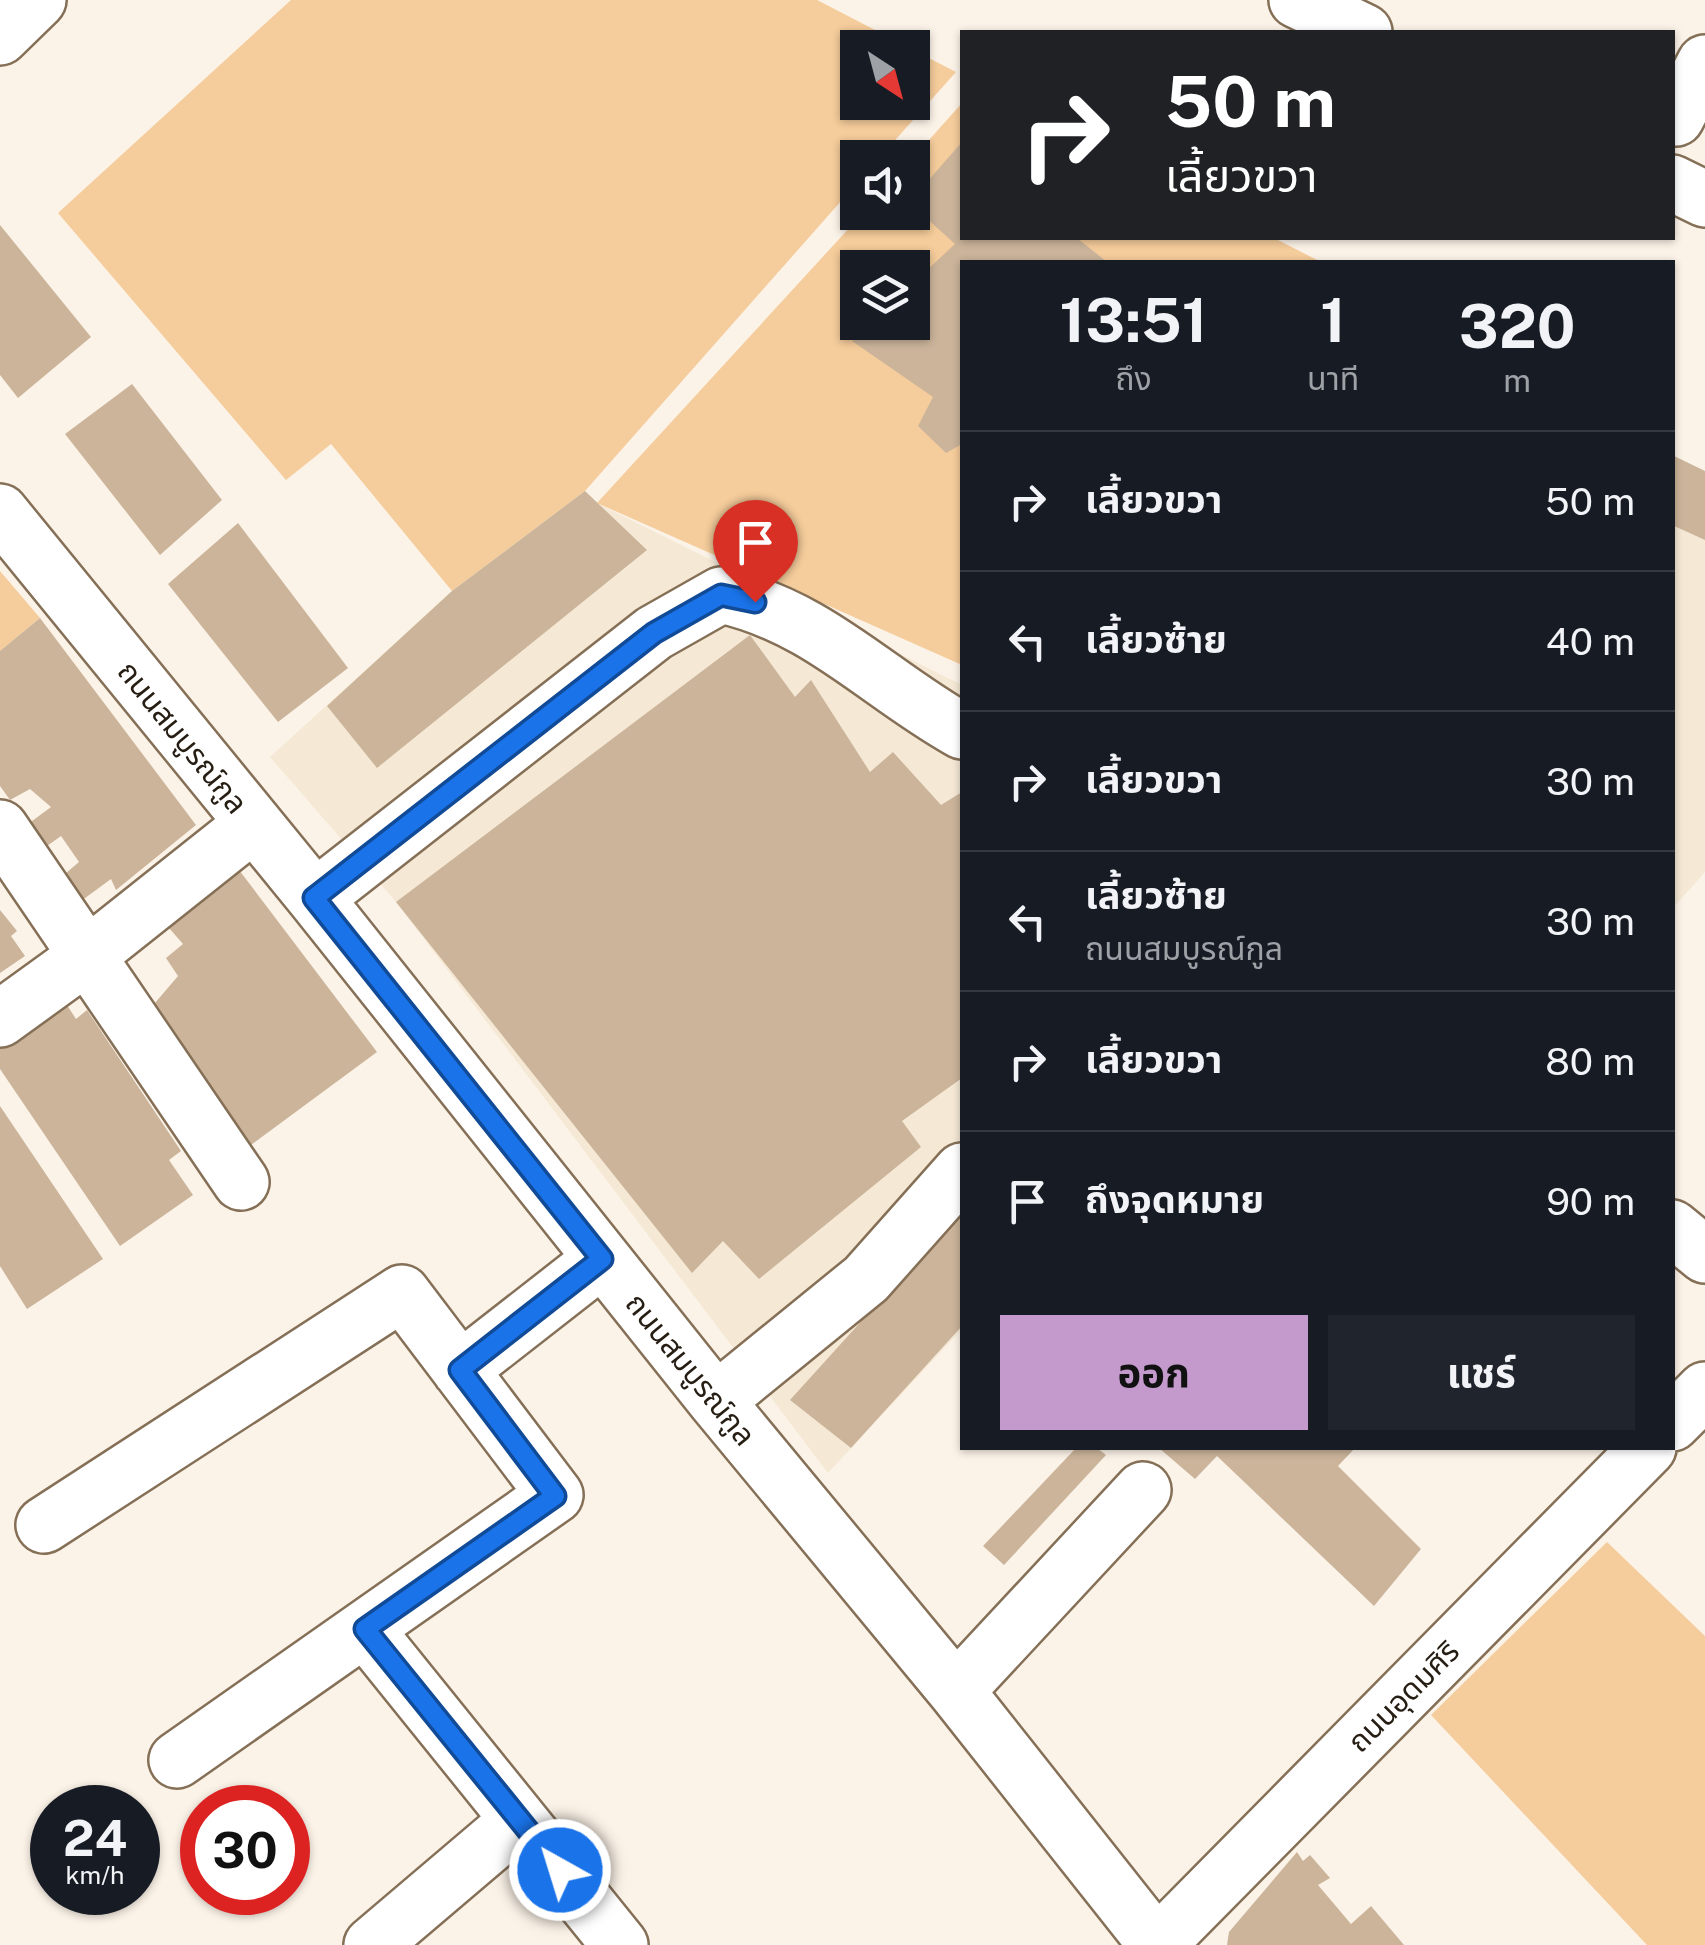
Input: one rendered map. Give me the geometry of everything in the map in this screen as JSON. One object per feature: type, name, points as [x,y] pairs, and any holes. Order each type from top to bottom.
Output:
[{"type":"street","points":[[0,37],[38,0]]},
{"type":"street","points":[[1297,0],[1360,30]]},
{"type":"street","points":[[1676,118],[1705,64]]},
{"type":"street","points":[[1675,184],[1705,199]]},
{"type":"street","name":"ถนนสมบูรณ์กูล","points":[[0,512],[716,1400],[956,1691],[1157,1945]]},
{"type":"street","points":[[314,898],[654,633],[721,595],[755,602],[831,640],[960,730]]},
{"type":"street","points":[[0,1019],[88,956],[254,824]]},
{"type":"street","points":[[0,828],[242,1182]]},
{"type":"street","points":[[716,1400],[866,1280],[960,1173]]},
{"type":"street","points":[[1675,1230],[1705,1255]]},
{"type":"street","points":[[460,1370],[602,1259]]},
{"type":"street","points":[[44,1525],[402,1294],[555,1496],[177,1760]]},
{"type":"street","points":[[1675,1420],[1705,1390]]},
{"type":"street","name":"ถนนอุดมศิริ","points":[[1157,1945],[1646,1450]]},
{"type":"street","points":[[956,1691],[1143,1490]]},
{"type":"street","points":[[365,1629],[620,1945]]},
{"type":"street","points":[[372,1945],[519,1820]]},
{"type":"shaded area","points":[[291,0],[817,0],[875,30],[840,30],[840,120],[913,120],[895,140],[840,140],[840,202],[585,491],[452,591],[331,444],[286,480],[58,213]]},
{"type":"shaded area","points":[[930,59],[956,72],[930,101]]},
{"type":"shaded area","points":[[960,105],[960,240],[1278,240],[1317,260],[960,260],[960,664],[597,503],[847,230],[930,230],[929,140]]},
{"type":"shaded area","points":[[1675,468],[1705,481],[1705,872],[1675,906]]},
{"type":"shaded area","points":[[585,491],[597,503],[960,684],[960,1331],[828,1473],[396,902],[270,757],[452,591]]},
{"type":"shaded area","points":[[0,571],[40,618],[0,651]]},
{"type":"shaded area","points":[[1607,1542],[1705,1636],[1705,1945],[1647,1945],[1431,1715]]},
{"type":"building","points":[[960,144],[960,240],[1080,240],[1104,260],[960,260],[960,445],[946,453],[918,426],[933,397],[852,341],[930,340],[930,267],[955,244],[930,221],[930,178]]},
{"type":"building","points":[[0,225],[91,337],[18,398],[0,375]]},
{"type":"building","points":[[132,384],[222,500],[160,555],[65,434]]},
{"type":"building","points":[[1675,456],[1705,471],[1705,540],[1675,526]]},
{"type":"building","points":[[585,491],[647,550],[377,768],[327,706],[452,591]]},
{"type":"building","points":[[238,523],[348,668],[278,722],[168,584]]},
{"type":"building","points":[[40,618],[196,825],[116,890],[111,879],[77,904],[59,879],[79,862],[61,836],[40,851],[24,827],[51,807],[30,789],[10,800],[0,786],[0,651]]},
{"type":"building","points":[[750,635],[795,697],[811,680],[870,772],[893,752],[941,805],[960,793],[960,1079],[902,1121],[921,1147],[759,1279],[723,1241],[692,1273],[396,902]]},
{"type":"building","points":[[233,862],[377,1052],[244,1150],[149,1010],[178,976],[166,958],[183,944],[162,920]]},
{"type":"building","points":[[0,910],[17,931],[11,936],[25,956],[0,973]]},
{"type":"building","points":[[63,999],[76,1019],[87,1010],[181,1151],[169,1160],[193,1195],[120,1246],[0,1069],[0,1044]]},
{"type":"building","points":[[0,1106],[103,1259],[27,1309],[0,1266]]},
{"type":"building","points":[[960,1212],[960,1328],[851,1448],[790,1400]]},
{"type":"building","points":[[1074,1450],[1100,1450],[1106,1455],[1004,1565],[983,1546]]},
{"type":"building","points":[[1161,1450],[1353,1450],[1338,1466],[1421,1549],[1374,1606],[1217,1456],[1195,1479]]},
{"type":"building","points":[[1297,1852],[1303,1861],[1310,1855],[1330,1878],[1318,1885],[1351,1924],[1371,1906],[1404,1945],[1227,1945],[1229,1932]]},
{"type":"route","points":[[560,1870],[365,1629],[555,1496],[460,1370],[602,1259],[314,898],[654,633],[721,595],[755,602]]}]
